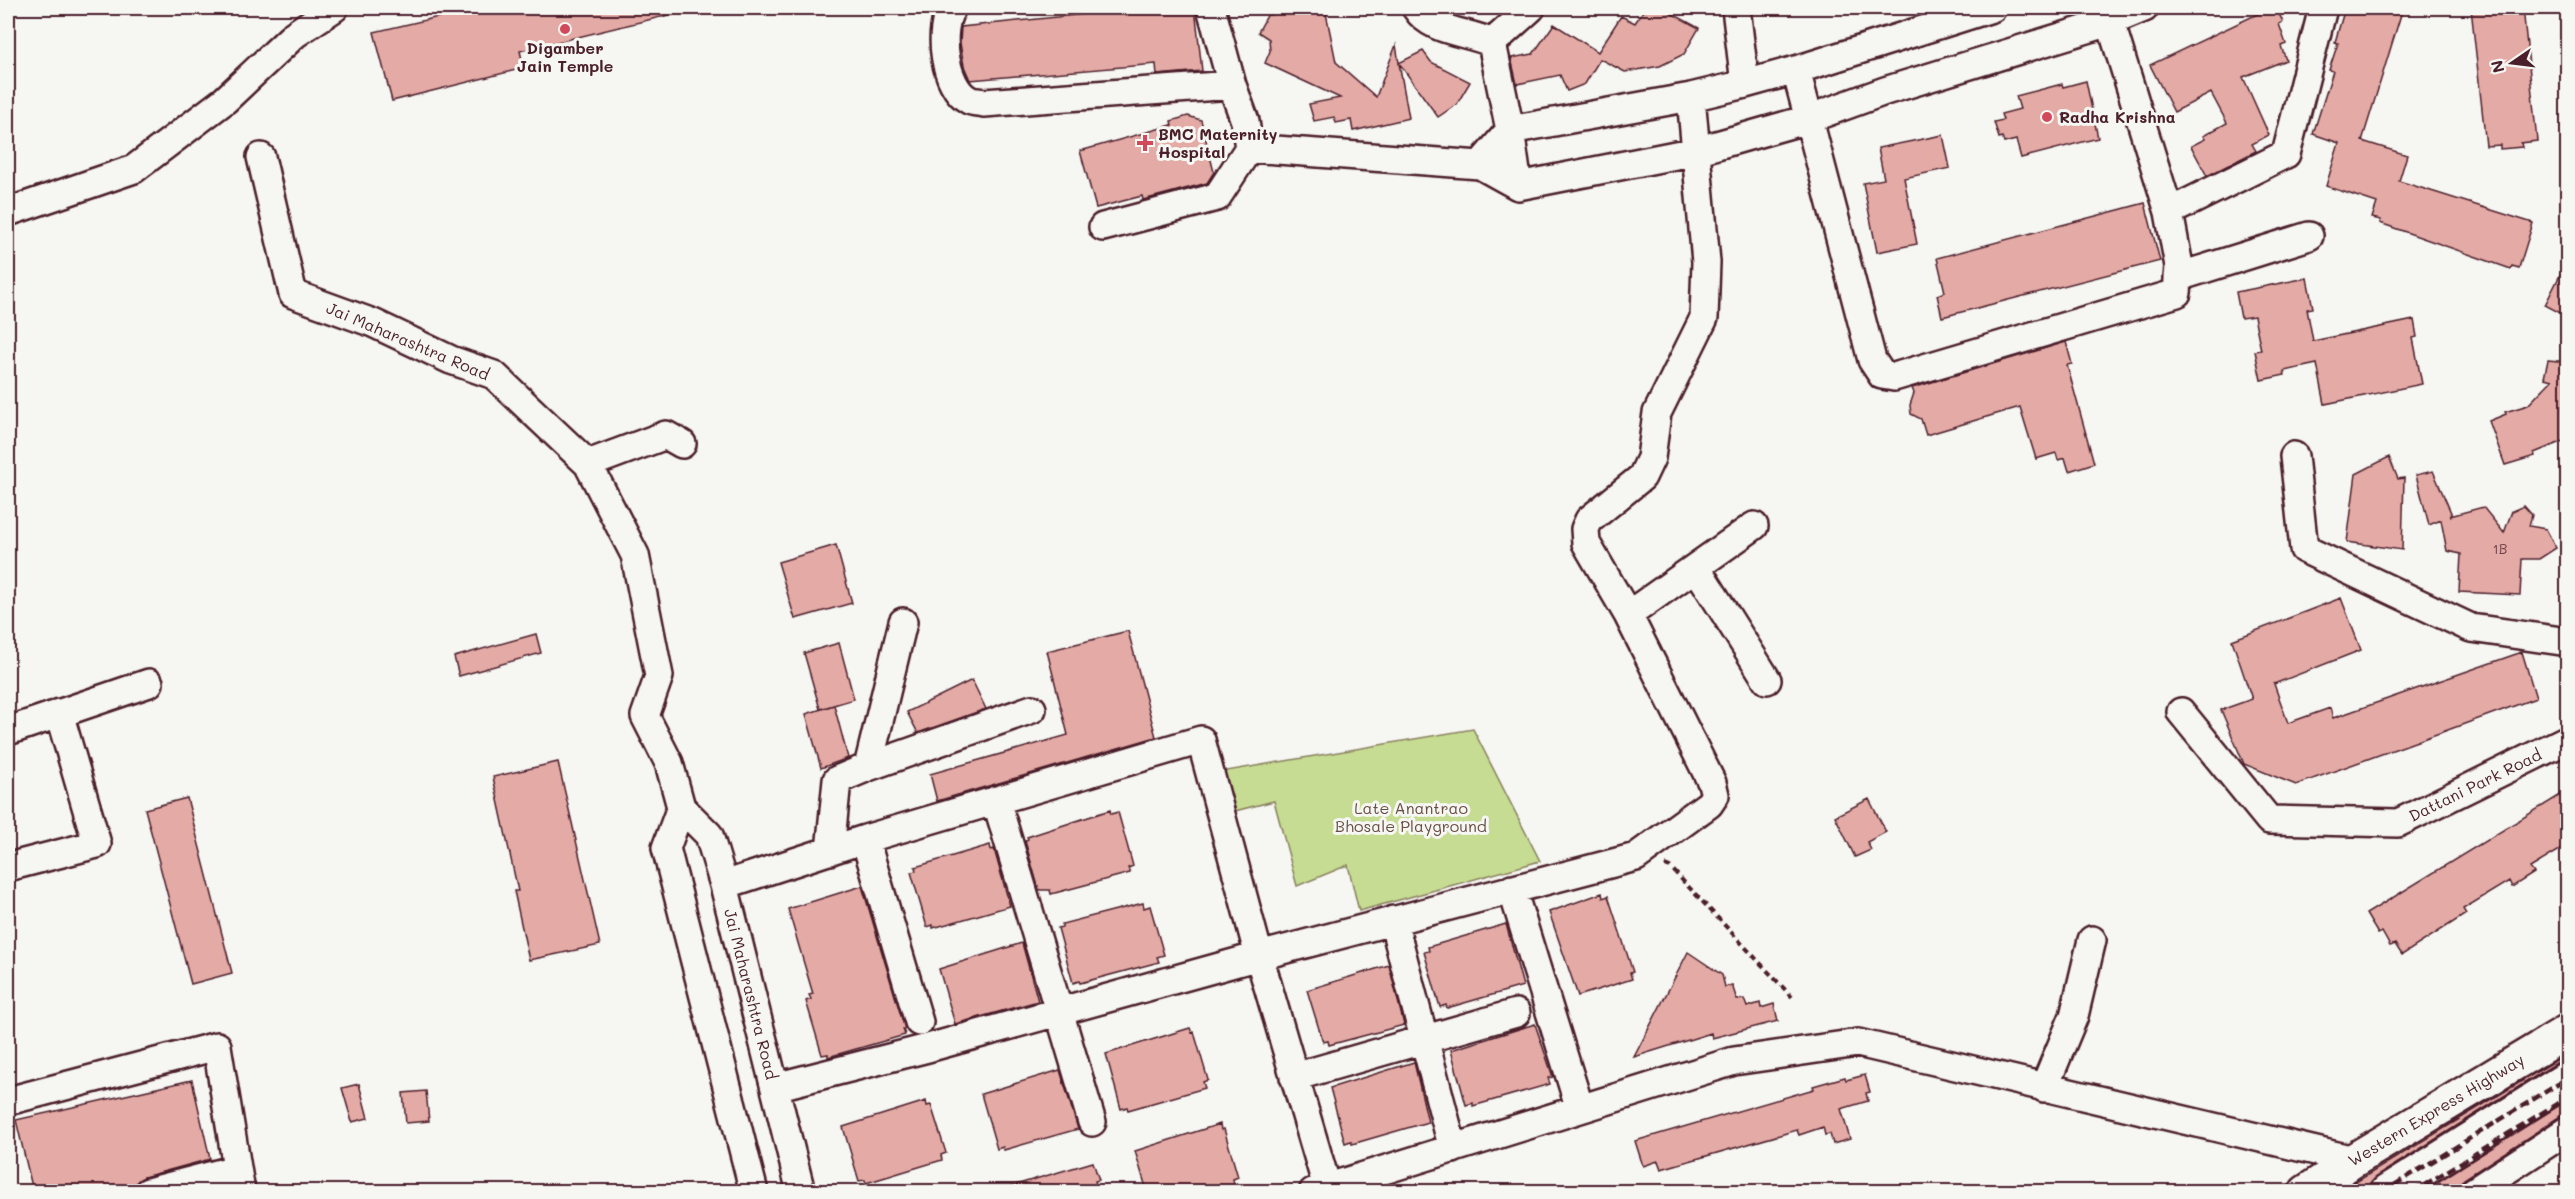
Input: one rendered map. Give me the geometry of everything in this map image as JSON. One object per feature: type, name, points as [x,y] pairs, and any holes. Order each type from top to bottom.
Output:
[{"type":"highway","name":"Western Express Highway","points":[[2306,1191],[2568,1031]]},
{"type":"highway","points":[[2387,1191],[2568,1078]]},
{"type":"street","points":[[8,212],[134,169],[225,100],[295,34],[334,8]]},
{"type":"street","points":[[952,8],[946,17],[945,26],[949,76],[970,100],[984,103],[1232,86]]},
{"type":"street","points":[[1103,227],[1217,197],[1249,148],[1245,121],[1232,86],[1211,8]]},
{"type":"street","points":[[1416,8],[1424,18],[1455,33],[1478,36],[1492,43]]},
{"type":"street","points":[[1492,43],[1530,8]]},
{"type":"street","points":[[1736,8],[1745,84]]},
{"type":"street","points":[[1480,165],[1510,130],[1691,97],[1745,84],[1992,8]]},
{"type":"street","points":[[1249,148],[1480,165],[1518,186],[1696,152],[1808,119],[2108,15],[2144,8]]},
{"type":"street","points":[[2169,212],[2286,154],[2323,8]]},
{"type":"street","points":[[1796,70],[1872,360],[1882,375],[1894,377],[2177,293],[2179,266],[2169,212],[2108,15]]},
{"type":"street","points":[[1492,43],[1510,130],[1518,186]]},
{"type":"street","points":[[775,1087],[928,1048],[1258,956],[1636,857],[1709,804],[1715,795],[1712,783],[1628,615],[1586,543],[1585,529],[1589,520],[1642,477],[1651,458],[1657,413],[1704,318],[1706,262],[1691,97]]},
{"type":"street","name":"Jai Maharashtra Road","points":[[261,157],[293,294],[373,323],[451,360],[494,375],[588,464],[635,555],[659,676],[645,716],[669,763],[681,807],[709,835],[724,885],[801,1191]]},
{"type":"street","points":[[2178,277],[2309,236]]},
{"type":"street","points":[[588,464],[666,435],[682,444]]},
{"type":"street","points":[[2294,456],[2304,549],[2471,628],[2568,642]]},
{"type":"street","points":[[1628,615],[1755,526]]},
{"type":"street","points":[[1696,567],[1767,680]]},
{"type":"street","points":[[868,767],[903,622]]},
{"type":"street","points":[[8,731],[149,683]]},
{"type":"street","points":[[830,851],[837,780],[1032,709]]},
{"type":"street","name":"Dattani Park Road","points":[[2181,712],[2269,820],[2398,823],[2568,739]]},
{"type":"street","points":[[8,867],[97,844],[59,714]]},
{"type":"street","points":[[724,885],[866,839],[1201,740],[1258,956],[1294,1077],[1320,1189],[1734,1061],[1858,1043],[2354,1160]]},
{"type":"street","points":[[996,800],[1092,1122]]},
{"type":"street","points":[[681,807],[666,848],[754,1191]]},
{"type":"street","points":[[866,839],[919,1022]]},
{"type":"street","points":[[1512,889],[1580,1109]]},
{"type":"street","points":[[1393,920],[1452,1149]]},
{"type":"street","points":[[2044,1088],[2074,1016],[2092,940]]},
{"type":"street","points":[[1294,1077],[1516,1013]]},
{"type":"street","points":[[8,1101],[217,1046],[239,1180],[148,1191]]},
{"type":"street","points":[[2473,1191],[2568,1130]]},
{"type":"path","points":[[1636,857],[1670,867],[1792,997]]},
{"type":"green space","name":"Late Anantrao Bhosale Playground","points":[[1473,729],[1540,861],[1359,911],[1348,865],[1297,886],[1274,801],[1227,813],[1215,773]]},
{"type":"building","points":[[477,8],[672,8],[673,14],[520,51],[524,68],[392,101],[374,32]]},
{"type":"building","points":[[1143,8],[1195,8],[1202,71],[1157,75],[1156,64],[970,80],[964,66],[960,43],[961,27]]},
{"type":"building","points":[[1275,8],[1325,8],[1336,62],[1376,97],[1396,45],[1409,118],[1353,131],[1351,120],[1336,123],[1334,117],[1314,121],[1309,104],[1340,98],[1265,63],[1270,51],[1269,39],[1258,32],[1268,14],[1271,15]]},
{"type":"building","points":[[1645,8],[1662,8],[1699,28],[1684,54],[1660,66],[1625,72],[1600,59],[1585,84],[1567,91],[1560,75],[1517,84],[1511,58],[1533,54],[1554,24],[1598,52],[1621,16],[1635,23]]},
{"type":"building","points":[[2270,8],[2276,8],[2283,22],[2279,24],[2286,44],[2281,46],[2286,60],[2243,77],[2269,135],[2252,144],[2256,151],[2207,176],[2191,146],[2205,139],[2203,136],[2227,123],[2211,93],[2174,112],[2150,65]]},
{"type":"building","points":[[2345,8],[2403,8],[2362,141],[2407,155],[2399,181],[2533,223],[2519,268],[2512,266],[2511,269],[2380,223],[2381,220],[2372,218],[2377,203],[2326,186],[2339,143],[2313,134],[2333,71],[2329,70],[2338,43],[2335,42]]},
{"type":"building","points":[[2471,8],[2523,8],[2537,141],[2521,143],[2522,147],[2500,149],[2500,145],[2486,146]]},
{"type":"building","points":[[1423,51],[1431,62],[1470,82],[1457,104],[1438,117],[1399,63]]},
{"type":"building","name":"Radha Krishna","points":[[2086,81],[2098,138],[2021,158],[2016,140],[2004,143],[2002,137],[1999,138],[1994,122],[2003,120],[2001,114],[2020,109],[2016,96],[2062,84],[2063,87]]},
{"type":"building","points":[[1188,116],[1201,120],[1214,172],[1207,183],[1143,200],[1142,196],[1096,208],[1080,151],[1172,125],[1171,121]]},
{"type":"building","points":[[1943,135],[1950,168],[1904,178],[1917,244],[1877,252],[1863,183],[1884,179],[1878,148]]},
{"type":"building","points":[[2145,203],[2160,261],[1942,317],[1937,295],[1945,292],[1937,258]]},
{"type":"building","points":[[2568,259],[2568,317],[2545,305]]},
{"type":"building","points":[[2307,278],[2313,308],[2307,309],[2313,341],[2414,320],[2417,337],[2413,338],[2422,384],[2325,404],[2317,364],[2284,371],[2285,375],[2261,380],[2255,351],[2261,350],[2254,316],[2241,318],[2236,292]]},
{"type":"building","points":[[2066,342],[2072,364],[2067,365],[2094,463],[2069,471],[2065,458],[2058,460],[2056,453],[2036,459],[2020,407],[1926,435],[1921,419],[1911,414],[1910,405],[1914,393],[1912,388]]},
{"type":"building","points":[[2548,360],[2568,362],[2568,439],[2534,453],[2535,456],[2505,465],[2489,421],[2506,414],[2505,412],[2528,405],[2552,380],[2544,378]]},
{"type":"building","points":[[2389,457],[2398,479],[2404,478],[2402,550],[2347,542],[2356,474]]},
{"type":"building","points":[[2433,471],[2452,515],[2450,516],[2483,507],[2504,533],[2512,511],[2524,506],[2532,515],[2529,526],[2546,529],[2556,548],[2539,559],[2522,559],[2520,595],[2459,592],[2461,554],[2447,551],[2441,520],[2429,525],[2416,475]]},
{"type":"building","points":[[836,545],[852,603],[795,619],[778,562]]},
{"type":"building","points":[[2341,598],[2361,650],[2274,684],[2288,723],[2330,708],[2333,718],[2522,652],[2536,698],[2296,785],[2244,764],[2221,710],[2252,699],[2232,640]]},
{"type":"building","points":[[1128,631],[1156,737],[937,801],[930,774],[1068,735],[1047,651]]},
{"type":"building","points":[[536,634],[541,653],[459,676],[454,657]]},
{"type":"building","points":[[839,643],[854,699],[820,709],[804,653]]},
{"type":"building","points":[[972,680],[986,709],[918,733],[907,712]]},
{"type":"building","points":[[834,705],[848,758],[821,768],[806,714]]},
{"type":"building","points":[[558,762],[600,945],[529,960],[514,891],[518,891],[493,777]]},
{"type":"building","points":[[2562,794],[2568,804],[2568,845],[2530,868],[2534,873],[2512,887],[2509,881],[2463,909],[2466,914],[2402,955],[2395,944],[2390,946],[2382,932],[2378,934],[2366,914]]},
{"type":"building","points":[[187,798],[232,973],[191,984],[145,809]]},
{"type":"building","points":[[1869,799],[1886,832],[1867,842],[1871,850],[1855,857],[1835,816]]},
{"type":"building","points":[[1110,810],[1111,814],[1118,812],[1133,866],[1128,868],[1130,873],[1051,894],[1050,890],[1039,890],[1025,841],[1027,837]]},
{"type":"building","points":[[990,845],[991,850],[994,849],[1010,906],[933,928],[933,925],[927,927],[911,872],[916,871],[915,867]]},
{"type":"building","points":[[862,886],[905,1035],[828,1057],[828,1054],[822,1055],[806,1001],[811,999],[809,995],[813,994],[788,909]]},
{"type":"building","points":[[1602,893],[1603,898],[1608,896],[1633,972],[1630,973],[1632,979],[1578,996],[1549,912]]},
{"type":"building","points":[[1143,903],[1144,908],[1150,906],[1164,955],[1157,957],[1159,962],[1073,983],[1058,928],[1062,927],[1062,924]]},
{"type":"building","points":[[1506,924],[1523,986],[1447,1008],[1446,1005],[1440,1007],[1424,952],[1429,951],[1428,947]]},
{"type":"building","points":[[1022,943],[1038,1001],[955,1024],[939,969]]},
{"type":"building","points":[[1688,952],[1722,975],[1725,987],[1732,985],[1737,1000],[1744,999],[1747,1007],[1760,1003],[1761,1008],[1774,1004],[1778,1021],[1712,1038],[1711,1033],[1634,1057]]},
{"type":"building","points":[[1389,965],[1404,1025],[1329,1045],[1328,1041],[1323,1042],[1307,990]]},
{"type":"building","points":[[1535,1024],[1553,1077],[1548,1078],[1550,1084],[1473,1106],[1473,1103],[1466,1105],[1451,1050]]},
{"type":"building","points":[[1190,1028],[1192,1033],[1194,1032],[1208,1080],[1203,1082],[1205,1088],[1128,1110],[1127,1107],[1121,1109],[1106,1054]]},
{"type":"building","points":[[2568,1053],[2568,1059],[2558,1062],[2377,1176],[2368,1191],[2341,1191]]},
{"type":"building","points":[[1414,1062],[1428,1122],[1352,1144],[1351,1141],[1345,1143],[1330,1088]]},
{"type":"building","points":[[1060,1070],[1078,1129],[1004,1150],[1003,1147],[997,1149],[981,1094]]},
{"type":"building","points":[[1865,1075],[1870,1092],[1866,1093],[1868,1101],[1841,1109],[1850,1139],[1833,1144],[1830,1134],[1825,1135],[1823,1127],[1799,1135],[1797,1130],[1661,1169],[1658,1161],[1643,1166],[1635,1141],[1814,1089],[1813,1086],[1845,1077],[1846,1080]]},
{"type":"building","points":[[192,1080],[210,1159],[144,1177],[134,1186],[110,1191],[33,1191],[16,1120]]},
{"type":"building","points":[[359,1084],[368,1118],[352,1122],[342,1088]]},
{"type":"building","points":[[426,1091],[429,1121],[406,1123],[403,1093]]},
{"type":"building","points":[[2568,1100],[2568,1114],[2559,1117],[2464,1179],[2457,1191],[2423,1191]]},
{"type":"building","points":[[926,1101],[927,1106],[931,1105],[946,1153],[941,1155],[942,1160],[866,1183],[865,1180],[859,1181],[843,1127]]},
{"type":"building","points":[[1220,1124],[1221,1130],[1224,1129],[1238,1177],[1233,1179],[1234,1185],[1210,1191],[1147,1191],[1135,1151]]},
{"type":"building","points":[[1093,1162],[1099,1180],[1095,1181],[1098,1191],[1009,1191],[1008,1187]]},
{"type":"railway","points":[[2383,1192],[2568,1078]]},
{"type":"railway","points":[[2413,1192],[2568,1097]]},
{"type":"place","name":"Digamber Jain Temple","points":[[565,29]]},
{"type":"place","name":"Radha Krishna","points":[[2047,117]]},
{"type":"place","name":"BMC Maternity Hospital","points":[[1145,143]]}]
